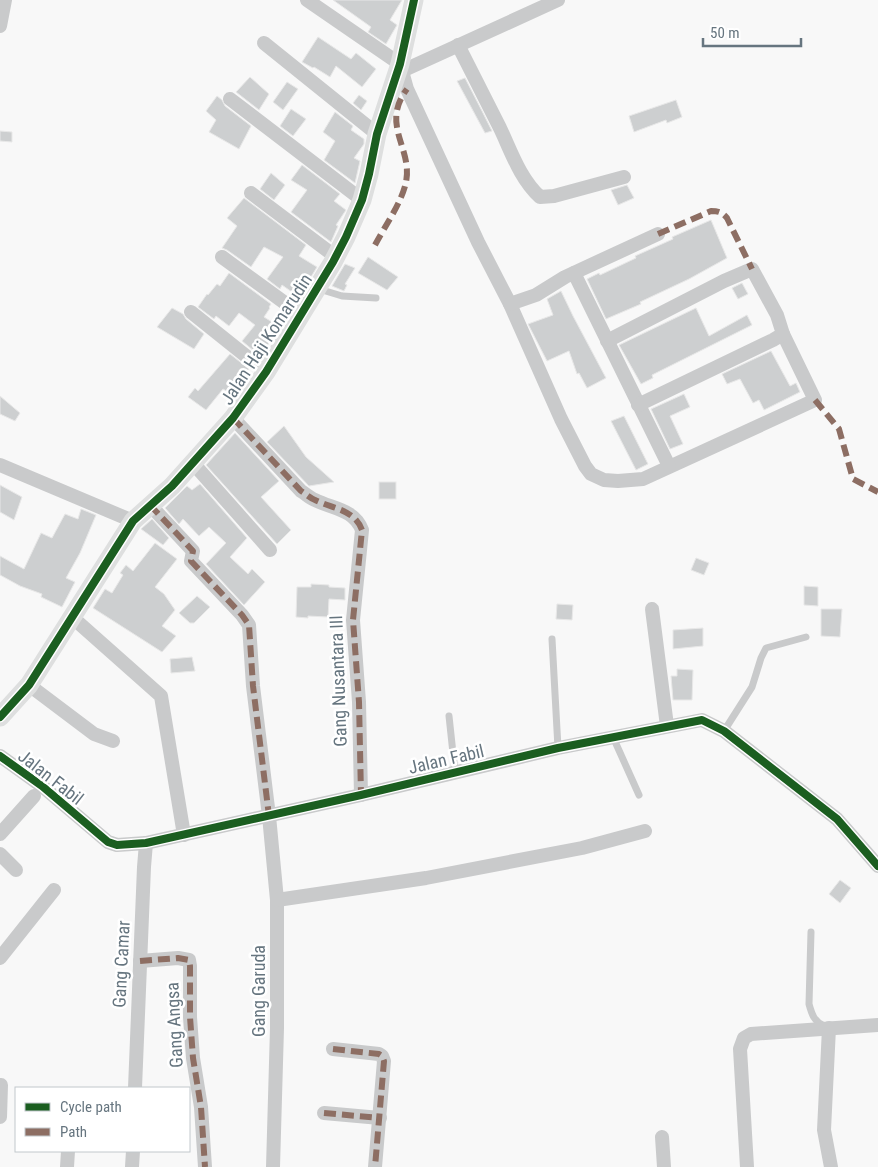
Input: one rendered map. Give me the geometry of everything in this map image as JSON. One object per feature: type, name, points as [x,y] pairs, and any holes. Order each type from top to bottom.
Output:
[{"type":"street","points":[[0,26],[5,0]]},
{"type":"street","points":[[307,0],[401,67],[407,89],[455,193],[510,304],[561,419],[591,474],[604,480],[643,479],[815,400],[783,334],[777,315],[752,269],[724,280],[607,341]]},
{"type":"street","points":[[401,67],[458,45],[558,0]]},
{"type":"street","name":"Jalan Haji Komarudin","points":[[2,712],[29,685],[133,521],[172,486],[233,418],[266,372],[336,258],[362,200],[377,134],[401,67],[413,1]]},
{"type":"street","points":[[264,43],[377,134]]},
{"type":"street","points":[[458,45],[512,157],[540,197],[554,196],[624,177]]},
{"type":"street","points":[[230,98],[362,200]]},
{"type":"street","points":[[251,193],[336,258]]},
{"type":"street","points":[[510,304],[536,295],[574,273],[658,234]]},
{"type":"street","points":[[222,257],[300,314]]},
{"type":"street","points":[[574,273],[669,466]]},
{"type":"street","points":[[191,312],[266,372]]},
{"type":"street","points":[[638,404],[783,334]]},
{"type":"street","name":"Gang Nusantara III","points":[[233,418],[301,491],[315,500],[345,511],[359,522],[362,530],[352,620],[358,702],[361,795]]},
{"type":"street","points":[[192,462],[270,550]]},
{"type":"street","points":[[0,465],[133,521]]},
{"type":"street","name":"Gang Garuda","points":[[150,505],[194,551],[191,561],[242,615],[249,625],[253,686],[277,900],[277,1028],[273,1167]]},
{"type":"street","points":[[652,609],[666,726]]},
{"type":"street","points":[[72,617],[161,696],[184,835]]},
{"type":"street","points":[[29,685],[94,734],[113,742]]},
{"type":"street","name":"Jalan Fabil","points":[[0,756],[42,786],[108,842],[118,845],[146,843],[184,835],[558,748],[702,720],[724,730],[837,819],[878,866]]},
{"type":"street","points":[[0,834],[34,796]]},
{"type":"street","points":[[277,900],[426,878],[582,848],[645,831]]},
{"type":"street","name":"Gang Camar","points":[[135,1087],[146,843]]},
{"type":"street","points":[[0,854],[16,870]]},
{"type":"street","points":[[0,958],[54,890]]},
{"type":"street","name":"Gang Angsa","points":[[140,961],[178,958],[189,960],[193,1058],[201,1107],[205,1167]]},
{"type":"street","points":[[747,1167],[740,1049],[744,1038],[751,1034],[878,1024]]},
{"type":"street","points":[[829,1028],[824,1130],[831,1167]]},
{"type":"street","points":[[333,1049],[379,1054],[384,1061],[375,1167]]},
{"type":"street","points":[[0,1117],[1,1085]]},
{"type":"street","points":[[324,1113],[380,1118]]},
{"type":"street","points":[[662,1137],[664,1167]]},
{"type":"street","points":[[67,1167],[68,1152]]},
{"type":"street","points":[[132,1167],[133,1152]]},
{"type":"lane","points":[[316,288],[342,296],[376,298]]},
{"type":"lane","points":[[724,730],[752,687],[766,648],[806,637]]},
{"type":"lane","points":[[552,639],[558,748]]},
{"type":"lane","points":[[449,716],[455,772]]},
{"type":"lane","points":[[612,737],[639,795]]},
{"type":"lane","points":[[811,932],[809,1004],[812,1016],[817,1022],[829,1028]]},
{"type":"building","points":[[333,0],[402,0],[390,20],[397,25],[386,44],[368,32],[371,27]]},
{"type":"building","points":[[318,37],[351,59],[356,53],[376,69],[362,87],[336,66],[330,77],[302,62]]},
{"type":"building","points":[[250,77],[269,94],[259,110],[236,92]]},
{"type":"building","points":[[465,78],[492,131],[485,133],[457,81]]},
{"type":"building","points":[[287,82],[298,89],[283,110],[273,102]]},
{"type":"building","points":[[359,95],[367,101],[361,110],[353,103]]},
{"type":"building","points":[[217,96],[225,106],[251,126],[239,149],[209,132],[216,120],[206,111]]},
{"type":"building","points":[[676,100],[682,117],[667,123],[666,120],[634,132],[629,116]]},
{"type":"building","points":[[291,109],[306,119],[293,136],[280,126]]},
{"type":"building","points":[[335,112],[353,126],[351,130],[364,139],[364,144],[354,158],[360,161],[355,183],[324,160],[335,141],[323,132]]},
{"type":"building","points":[[0,131],[12,132],[12,142],[0,141]]},
{"type":"building","points":[[302,165],[340,194],[334,201],[346,210],[336,225],[338,226],[331,242],[291,212],[307,190],[291,180]]},
{"type":"building","points":[[271,173],[285,185],[274,200],[260,189]]},
{"type":"building","points":[[627,185],[634,198],[618,205],[611,190]]},
{"type":"building","points":[[244,198],[306,245],[299,256],[317,267],[299,297],[282,285],[280,289],[267,279],[283,257],[264,247],[251,267],[222,248],[237,226],[227,218]]},
{"type":"building","points":[[711,220],[727,258],[689,279],[640,302],[641,304],[606,319],[587,279],[636,258],[635,256],[673,239],[672,237]]},
{"type":"building","points":[[368,257],[398,277],[387,290],[358,273]]},
{"type":"building","points":[[345,264],[355,268],[345,284],[347,285],[344,291],[332,286]]},
{"type":"building","points":[[229,273],[271,304],[264,317],[280,327],[260,356],[242,341],[255,325],[239,313],[229,326],[216,316],[214,319],[198,307],[217,284],[220,286]]},
{"type":"building","points":[[742,283],[748,294],[738,299],[732,288]]},
{"type":"building","points":[[561,291],[606,378],[587,388],[579,373],[577,374],[569,351],[547,361],[528,324],[553,315],[547,299]]},
{"type":"building","points":[[172,308],[183,314],[186,319],[204,334],[194,349],[157,327]]},
{"type":"building","points":[[696,308],[709,336],[747,315],[752,325],[652,375],[653,378],[641,384],[619,345]]},
{"type":"building","points":[[771,351],[790,386],[796,383],[800,392],[764,410],[759,400],[753,403],[740,379],[727,384],[722,374]]},
{"type":"building","points":[[230,354],[249,369],[230,393],[223,389],[206,410],[188,397],[195,388],[198,391]]},
{"type":"building","points":[[684,394],[690,407],[670,416],[683,444],[670,449],[651,409]]},
{"type":"building","points":[[0,396],[20,413],[15,421],[0,414]]},
{"type":"building","points":[[624,416],[648,464],[636,470],[611,421]]},
{"type":"building","points":[[284,426],[306,457],[334,482],[309,486],[267,442]]},
{"type":"building","points":[[235,433],[279,481],[261,497],[291,530],[277,544],[206,465]]},
{"type":"building","points":[[379,482],[396,482],[396,499],[379,499]]},
{"type":"building","points":[[200,484],[247,538],[230,557],[248,574],[252,569],[265,582],[244,605],[206,564],[226,543],[209,527],[199,536],[183,519],[179,524],[165,508],[187,486],[192,490]]},
{"type":"building","points":[[0,485],[22,497],[14,520],[0,512]]},
{"type":"building","points":[[81,509],[96,515],[80,553],[66,578],[75,582],[62,607],[41,597],[42,594],[20,586],[0,575],[0,556],[24,569],[41,533],[52,538],[65,514],[78,519]]},
{"type":"building","points":[[152,519],[169,538],[163,545],[141,529]]},
{"type":"building","points":[[155,543],[177,559],[155,587],[164,594],[175,610],[162,626],[176,636],[162,652],[93,608],[105,589],[112,593],[123,575],[120,573],[126,565],[133,571]]},
{"type":"building","points":[[696,558],[709,563],[704,575],[691,570]]},
{"type":"building","points":[[311,584],[345,588],[345,600],[329,599],[328,617],[296,617],[297,587],[311,587]]},
{"type":"building","points":[[804,586],[818,587],[818,606],[804,605]]},
{"type":"building","points":[[197,596],[210,607],[194,623],[190,623],[179,613]]},
{"type":"building","points":[[557,604],[573,605],[572,620],[556,619]]},
{"type":"building","points":[[821,609],[842,609],[840,637],[821,636]]},
{"type":"building","points":[[703,628],[703,646],[673,649],[673,630]]},
{"type":"building","points":[[192,657],[195,671],[171,673],[170,659]]},
{"type":"building","points":[[677,669],[693,670],[692,700],[673,700],[671,676],[677,676]]},
{"type":"building","points":[[840,880],[851,888],[840,903],[829,894]]},
{"type":"marked path","points":[[375,245],[397,206],[406,182],[407,170],[396,114],[399,102],[407,89]]},
{"type":"marked path","points":[[658,234],[711,211],[720,212],[727,218],[752,269]]},
{"type":"marked path","points":[[815,400],[839,429],[853,479],[878,492]]},
{"type":"marked path","points":[[233,418],[301,491],[313,499],[342,510],[354,518],[362,530],[353,620],[359,702],[361,795]]},
{"type":"marked path","points":[[150,505],[193,551],[191,561],[242,615],[249,625],[253,686],[269,816]]},
{"type":"marked path","points":[[140,961],[178,958],[189,960],[193,1058],[201,1107],[205,1167]]},
{"type":"marked path","points":[[333,1049],[379,1054],[384,1061],[375,1167]]},
{"type":"marked path","points":[[324,1113],[380,1118]]},
{"type":"cycle path","points":[[0,717],[29,685],[133,521],[172,486],[233,418],[266,372],[333,262],[362,200],[377,134],[400,64],[414,0]]},
{"type":"cycle path","points":[[0,756],[42,786],[108,842],[117,845],[146,843],[361,795],[558,748],[702,720],[724,731],[837,819],[878,866]]}]
